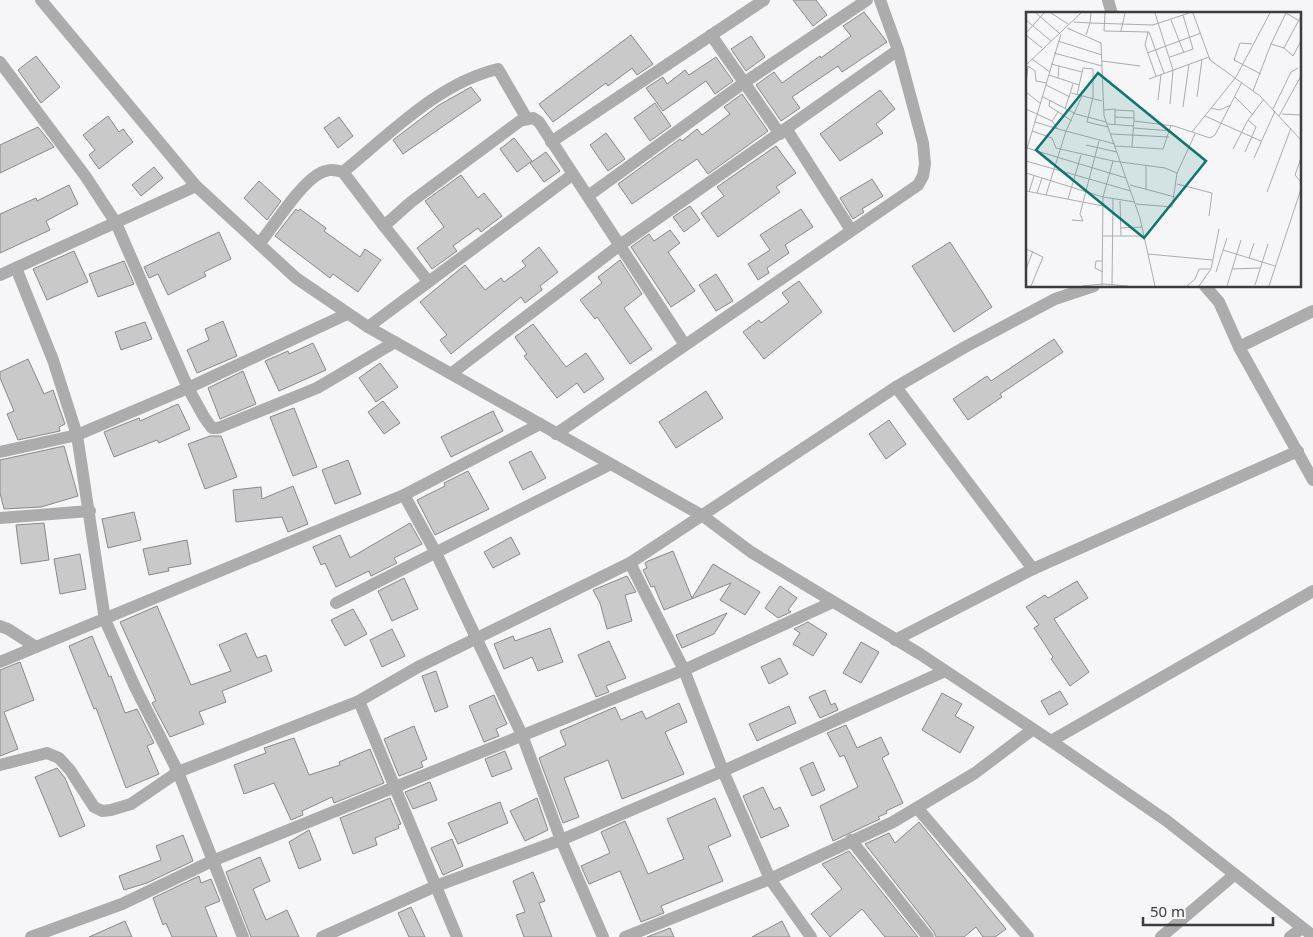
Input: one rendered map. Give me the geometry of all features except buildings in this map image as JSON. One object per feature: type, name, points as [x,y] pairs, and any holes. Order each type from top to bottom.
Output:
[{"type":"street","points":[[41,0],[196,186],[296,278],[368,327],[452,373],[609,466],[702,516],[751,552],[945,671],[1167,821],[1313,936]]},
{"type":"street","points":[[551,142],[764,0]]},
{"type":"street","points":[[588,196],[745,82],[867,0]]},
{"type":"street","points":[[556,434],[851,230],[908,193],[923,176],[925,164],[923,143],[898,50],[880,0]]},
{"type":"street","points":[[711,35],[784,132],[851,230]]},
{"type":"street","points":[[452,373],[620,245],[784,132],[898,50]]},
{"type":"street","points":[[0,62],[86,177],[116,223],[188,388],[208,424],[218,428],[317,388],[395,342]]},
{"type":"street","points":[[259,244],[316,176],[326,170],[343,172],[438,96],[485,72],[498,69],[527,119]]},
{"type":"street","points":[[384,226],[411,202],[520,121],[533,118],[539,122],[685,345]]},
{"type":"street","points":[[343,172],[428,281]]},
{"type":"street","points":[[368,327],[572,175]]},
{"type":"street","points":[[0,275],[196,186]]},
{"type":"street","points":[[16,268],[56,369],[77,435],[105,620],[178,772],[243,937]]},
{"type":"street","points":[[0,765],[47,753],[59,758],[70,770],[94,807],[102,811],[131,804],[178,772],[359,701],[418,667],[630,563],[896,387],[965,347],[1056,299],[1088,288]]},
{"type":"street","points":[[1207,288],[1219,302],[1239,346],[1313,480]]},
{"type":"street","points":[[1239,346],[1313,311]]},
{"type":"street","points":[[0,452],[77,435],[188,388],[347,314]]},
{"type":"street","points":[[896,387],[1033,569]]},
{"type":"street","points":[[0,662],[404,495],[540,424]]},
{"type":"street","points":[[895,640],[1033,569],[1298,452]]},
{"type":"street","points":[[336,603],[609,466]]},
{"type":"street","points":[[404,495],[436,553],[522,735],[561,840],[603,937]]},
{"type":"street","points":[[0,518],[90,511]]},
{"type":"street","points":[[630,563],[684,670],[723,771],[770,879],[811,937]]},
{"type":"street","points":[[1050,741],[1313,591]]},
{"type":"street","points":[[31,937],[122,904],[212,861],[684,670],[833,602]]},
{"type":"street","points":[[0,626],[36,647]]},
{"type":"street","points":[[322,937],[436,886],[561,840],[723,771],[945,671]]},
{"type":"street","points":[[359,701],[457,937]]},
{"type":"street","points":[[625,937],[770,879],[918,809],[976,774],[1032,730]]},
{"type":"street","points":[[918,809],[1028,937]]},
{"type":"street","points":[[851,840],[928,937]]},
{"type":"street","points":[[1161,937],[1234,875]]},
{"type":"street","points":[[1290,937],[1302,928]]}]
